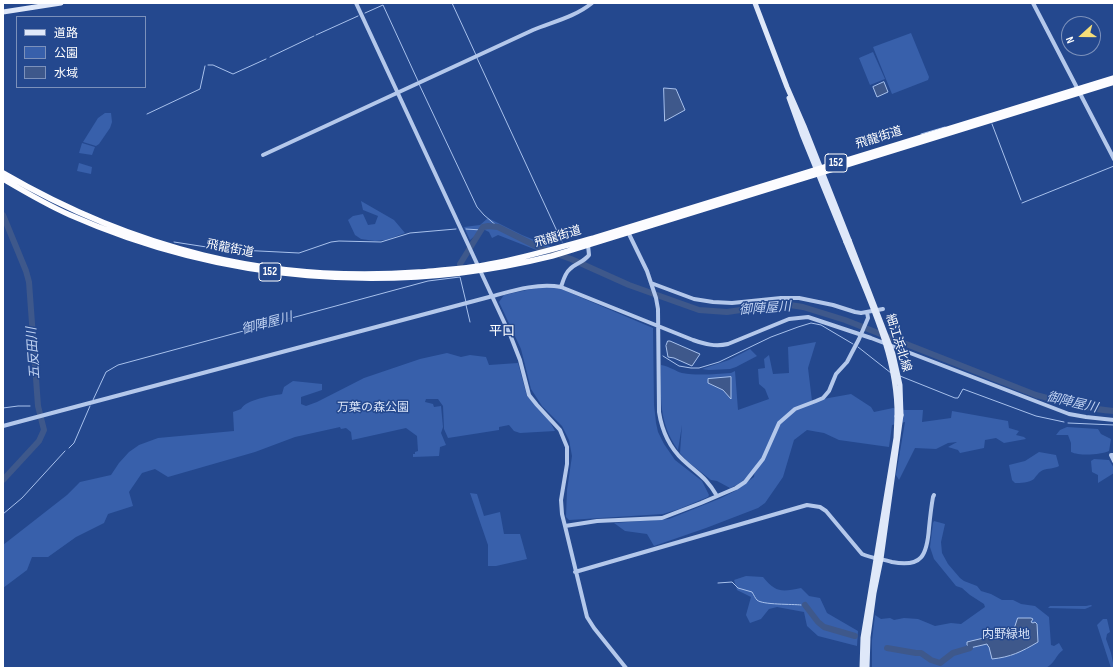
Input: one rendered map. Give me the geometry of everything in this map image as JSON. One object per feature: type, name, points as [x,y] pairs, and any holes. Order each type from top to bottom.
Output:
[{"type":"highway","name":"飛龍街道","points":[[1079,91],[1114,78]]},
{"type":"highway","name":"飛龍街道","points":[[3,173],[33,190],[129,233],[177,249],[229,261],[311,272],[366,274],[392,274],[480,268],[552,256],[819,170],[1079,91],[1114,82]]},
{"type":"highway","name":"飛龍街道","points":[[3,179],[68,215],[118,235],[225,265],[308,276],[361,279],[440,276],[528,257],[557,248],[627,231]]},
{"type":"main road","points":[[3,12],[61,3]]},
{"type":"main road","name":"細江浜北線","points":[[755,3],[787,87],[797,121],[848,241],[890,357],[896,388],[899,416],[868,636],[867,668]]},
{"type":"main road","name":"細江浜北線","points":[[862,668],[863,638],[878,559]]},
{"type":"street","points":[[356,3],[467,244],[493,296],[515,346],[529,395],[537,406],[558,427],[565,442],[568,459],[561,500],[565,526],[584,609],[588,621],[626,668]]},
{"type":"street","points":[[263,154],[533,30],[574,14],[592,3]]},
{"type":"street","points":[[1033,3],[1114,159]]},
{"type":"street","points":[[627,231],[652,284],[658,309],[659,412],[662,428],[665,436],[676,452],[684,461],[705,478],[717,496]]},
{"type":"street","points":[[561,287],[564,278],[570,269],[586,259],[589,255],[588,245]]},
{"type":"street","points":[[652,284],[694,299],[713,302],[732,303],[781,298],[798,298],[833,305],[855,312],[883,310]]},
{"type":"street","points":[[3,426],[493,296],[543,285],[561,287],[704,344],[716,346],[728,344],[789,319],[799,317],[817,319],[861,333],[1069,414],[1114,420]]},
{"type":"street","points":[[565,526],[597,521],[662,518],[717,496],[742,484],[751,476],[763,459],[779,423],[795,409],[823,398],[829,391],[836,374],[847,362],[861,333],[868,318],[867,312]]},
{"type":"street","points":[[1114,455],[1111,455],[1114,461]]},
{"type":"street","points":[[575,572],[807,505],[820,507],[826,511],[862,554],[878,559],[907,564],[916,561],[923,556],[928,544],[934,495]]},
{"type":"green space","points":[[911,33],[929,77],[928,80],[892,94],[873,47]]},
{"type":"green space","points":[[873,52],[885,79],[870,85],[859,58]]},
{"type":"green space","points":[[105,113],[111,113],[112,122],[110,128],[99,144],[96,146],[83,142],[98,118]]},
{"type":"green space","points":[[82,143],[95,147],[92,155],[79,153]]},
{"type":"green space","points":[[79,163],[92,167],[91,174],[77,171]]},
{"type":"green space","points":[[361,201],[394,220],[405,233],[386,240],[375,241],[361,239],[355,235],[348,220],[353,216],[363,214],[368,225],[375,224],[378,216],[363,210]]},
{"type":"green space","points":[[488,218],[522,235],[552,247],[539,251],[498,235],[492,238],[489,232],[483,229],[470,240],[464,227],[480,225]]},
{"type":"green space","points":[[547,287],[561,289],[653,328],[654,405],[658,432],[675,460],[702,481],[709,495],[708,497],[663,514],[569,520],[566,517],[567,490],[572,456],[569,440],[562,426],[542,406],[531,389],[521,349],[499,302],[504,295]]},
{"type":"green space","points":[[816,342],[808,368],[812,401],[851,394],[871,407],[874,412],[893,408],[923,410],[922,422],[951,418],[952,411],[1008,421],[1009,428],[1019,431],[1016,435],[1026,439],[1004,443],[996,438],[985,440],[984,448],[960,453],[958,450],[948,447],[957,442],[948,443],[936,449],[915,448],[899,480],[896,475],[905,422],[892,425],[889,447],[839,440],[824,433],[807,430],[794,440],[783,477],[765,503],[758,508],[654,546],[647,534],[625,531],[614,523],[669,519],[721,498],[735,491],[754,477],[755,468],[741,482],[730,488],[717,481],[711,480],[687,461],[680,453],[682,425],[678,450],[667,429],[664,419],[661,399],[661,365],[682,373],[694,374],[731,373],[735,371],[738,410],[769,399],[765,389],[759,384],[758,369],[765,368],[764,359],[769,355],[773,374],[789,373],[788,347]]},
{"type":"green space","points":[[750,349],[757,356],[736,367],[730,369],[702,369],[729,360]]},
{"type":"green space","name":"万葉の森公園","points":[[447,353],[461,357],[470,355],[486,357],[489,365],[518,363],[527,396],[549,420],[555,431],[520,433],[514,431],[509,425],[499,427],[499,430],[448,438],[444,429],[443,406],[438,399],[426,399],[425,402],[433,404],[434,407],[441,406],[443,427],[441,433],[446,445],[440,447],[439,456],[413,457],[413,454],[418,451],[417,436],[406,428],[352,440],[351,432],[346,428],[341,429],[340,427],[295,437],[255,452],[168,477],[155,469],[142,473],[129,492],[133,506],[108,514],[104,523],[76,537],[48,557],[32,557],[27,570],[3,588],[3,545],[67,495],[80,482],[111,475],[129,452],[139,445],[158,438],[234,431],[233,412],[241,409],[254,400],[282,394],[284,387],[293,381],[322,384],[322,390],[301,397],[301,404],[306,406],[364,378],[420,359]]},
{"type":"green space","points":[[1067,427],[1098,429],[1101,434],[1111,439],[1109,451],[1090,454],[1071,452],[1071,443],[1068,435],[1056,435],[1060,430]]},
{"type":"green space","points":[[1039,452],[1056,455],[1059,466],[1043,470],[1030,481],[1015,483],[1012,480],[1009,465],[1025,461]]},
{"type":"green space","points":[[1094,459],[1109,460],[1114,468],[1114,473],[1098,483],[1098,475],[1092,472],[1091,461]]},
{"type":"green space","points":[[470,493],[477,494],[484,516],[500,512],[504,534],[520,534],[527,559],[496,566],[488,566],[488,545]]},
{"type":"green space","name":"内野緑地","points":[[934,521],[945,524],[941,542],[942,553],[948,564],[960,578],[977,586],[981,591],[1002,600],[1013,600],[1021,604],[1035,606],[1049,617],[1051,645],[1054,646],[1059,643],[1063,650],[1049,666],[1046,668],[872,668],[872,640],[875,615],[881,619],[918,619],[935,626],[951,623],[961,624],[985,607],[984,604],[962,588],[956,586],[934,559],[930,547]]},
{"type":"green space","points":[[746,576],[763,577],[772,586],[780,590],[801,588],[809,596],[820,598],[827,613],[858,631],[857,646],[818,636],[807,626],[804,612],[777,607],[769,609],[761,619],[750,623],[746,615],[751,597],[737,590],[734,580]]},
{"type":"green space","points":[[1050,606],[1092,606],[1085,609],[1048,608]]},
{"type":"green space","points":[[1103,619],[1107,619],[1110,632],[1107,634],[1106,639],[1114,668],[1111,668],[1097,625]]},
{"type":"water","points":[[884,82],[888,92],[877,97],[873,87]]},
{"type":"water","points":[[664,88],[676,89],[685,110],[665,121]]},
{"type":"water","points":[[668,341],[700,354],[692,366],[668,357],[666,346]]},
{"type":"water","points":[[731,377],[731,399],[723,390],[708,383],[708,379]]},
{"type":"water","points":[[1018,618],[1033,619],[1031,622],[1035,622],[1037,624],[1038,642],[1016,654],[992,659],[987,644],[970,648],[967,645],[967,642],[1013,631]]},
{"type":"waterway","points":[[452,3],[476,55]]},
{"type":"waterway","points":[[365,13],[383,5],[418,81]]},
{"type":"waterway","points":[[316,35],[358,16]]},
{"type":"waterway","points":[[270,57],[314,36]]},
{"type":"waterway","points":[[477,58],[562,242]]},
{"type":"waterway","points":[[208,65],[213,65],[233,74],[266,59]]},
{"type":"waterway","points":[[147,114],[200,89],[205,66]]},
{"type":"waterway","points":[[419,84],[477,207],[498,227]]},
{"type":"waterway","points":[[992,124],[1021,200]]},
{"type":"waterway","points":[[921,134],[945,127]]},
{"type":"waterway","points":[[1022,203],[1114,166]]},
{"type":"waterway","name":"五反田川","points":[[3,215],[29,282],[38,406],[44,430],[39,441],[3,480]]},
{"type":"waterway","name":"御陣屋川","points":[[460,264],[483,227],[498,227],[540,248],[571,259],[629,285],[699,310],[727,312],[775,305],[803,307],[845,320],[1036,395],[1084,407],[1114,411]]},
{"type":"waterway","points":[[239,250],[299,253],[331,242],[381,242],[410,233],[456,229]]},
{"type":"waterway","points":[[466,229],[481,230]]},
{"type":"waterway","points":[[174,242],[236,251]]},
{"type":"waterway","name":"御陣屋川","points":[[93,400],[106,372],[118,365],[428,281],[460,277],[466,302]]},
{"type":"waterway","points":[[466,305],[470,322]]},
{"type":"waterway","points":[[663,356],[679,366],[699,368],[719,362],[771,337],[811,323],[821,325],[853,344]]},
{"type":"waterway","points":[[858,347],[891,373]]},
{"type":"waterway","points":[[900,376],[955,398],[958,398],[963,389],[1036,416],[1064,422]]},
{"type":"waterway","points":[[3,408],[30,406]]},
{"type":"waterway","name":"御陣屋川","points":[[69,448],[74,443],[90,406]]},
{"type":"waterway","points":[[1068,423],[1114,425]]},
{"type":"waterway","name":"御陣屋川","points":[[3,514],[22,498],[65,451]]},
{"type":"waterway","points":[[718,583],[732,582],[738,588],[752,592],[756,599],[760,602],[801,605]]},
{"type":"waterway","points":[[805,605],[818,622],[824,627],[855,636]]},
{"type":"waterway","points":[[887,648],[921,653],[931,660],[940,663],[953,653],[970,648]]},
{"type":"district","name":"平口","points":[[502,332]]}]
